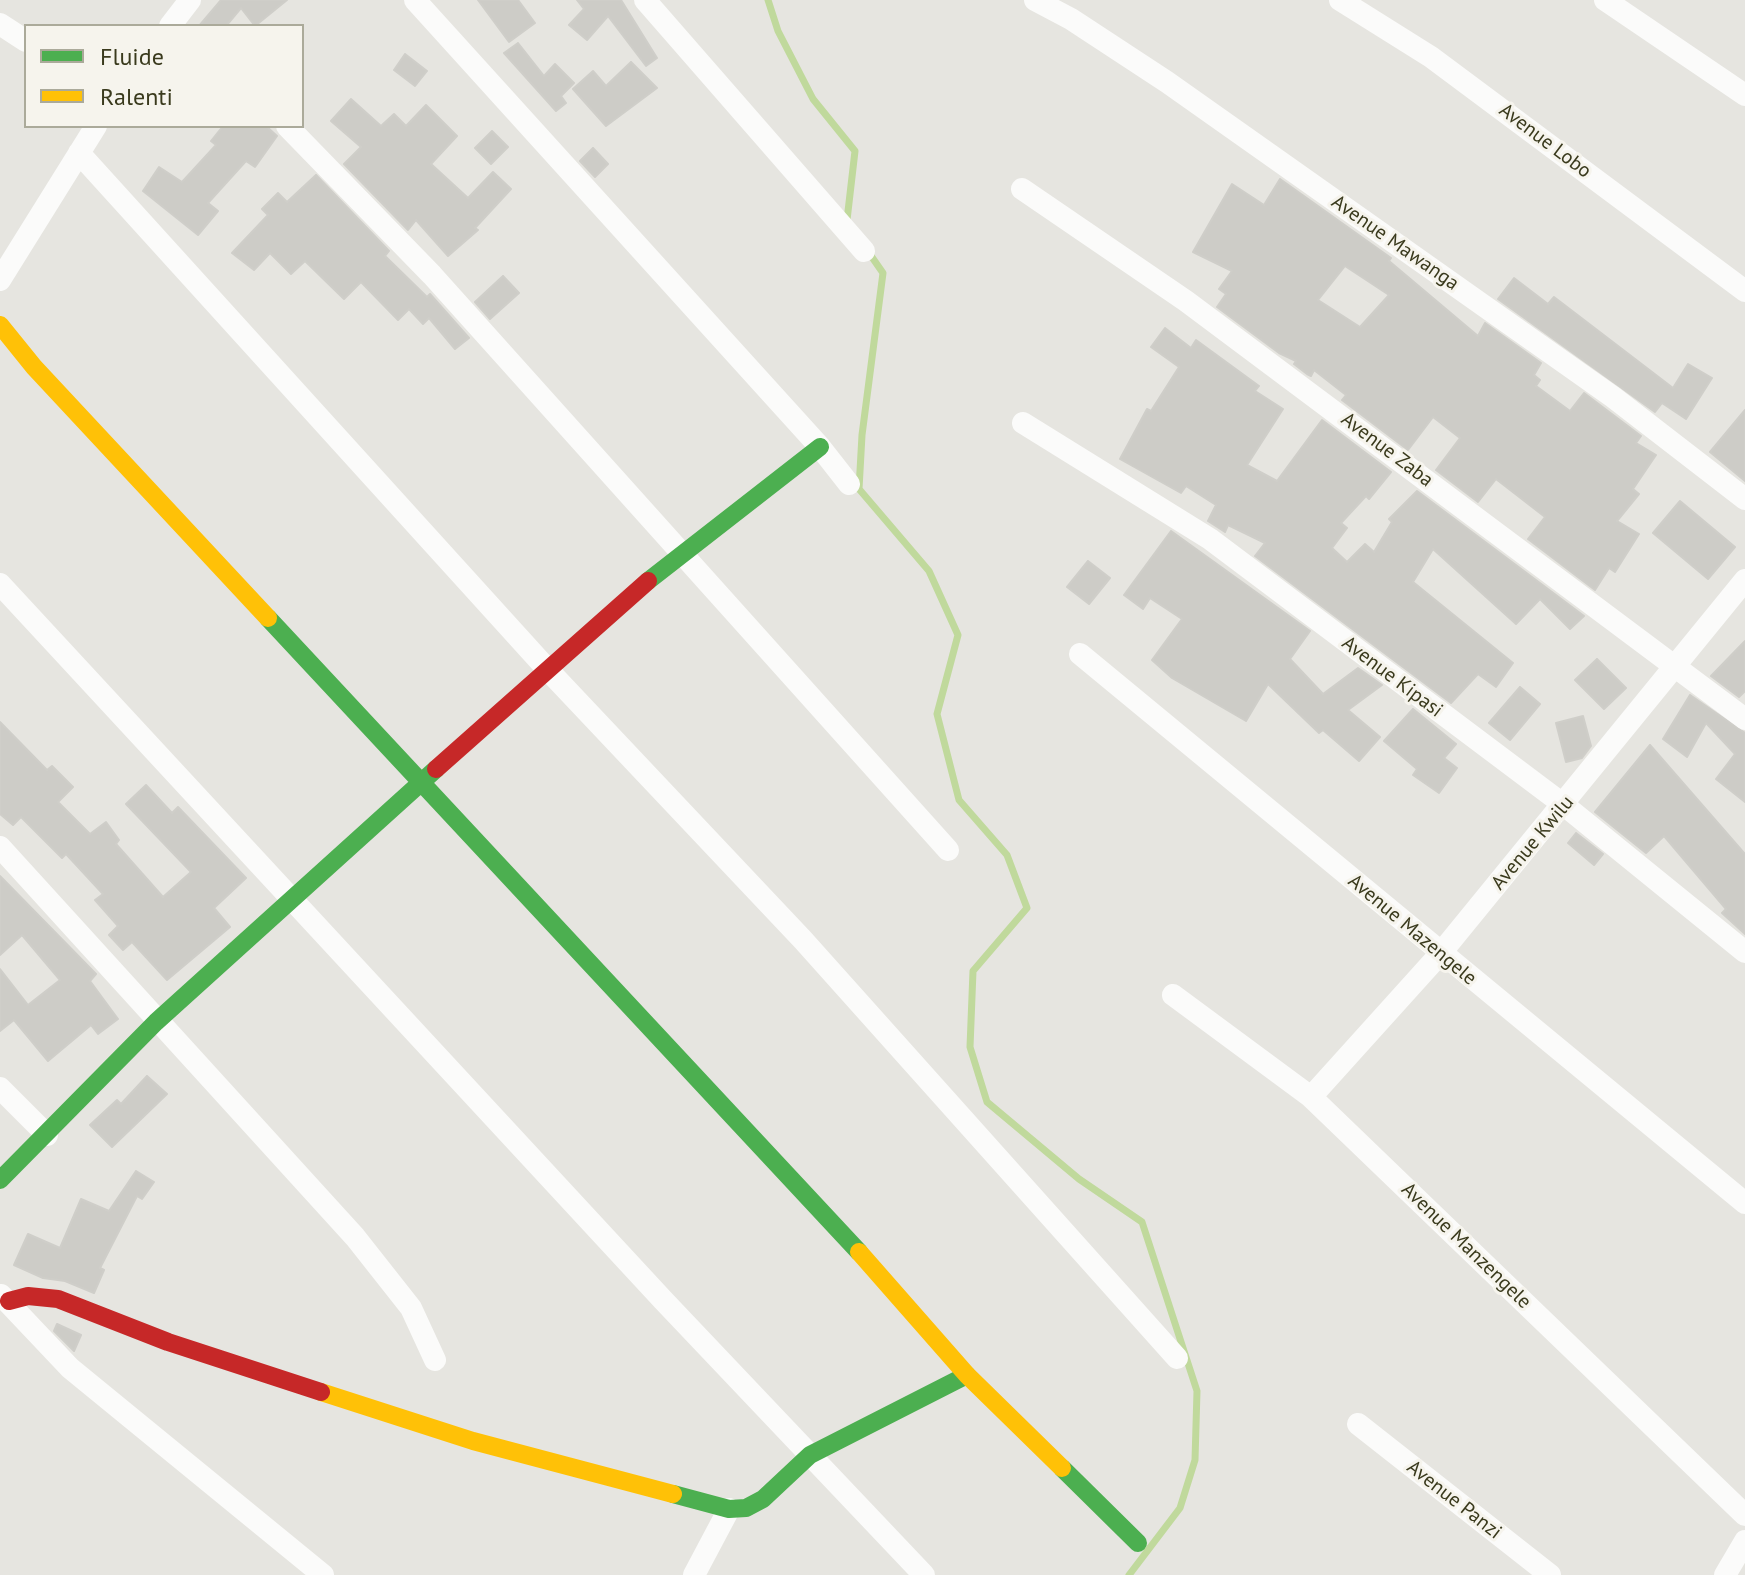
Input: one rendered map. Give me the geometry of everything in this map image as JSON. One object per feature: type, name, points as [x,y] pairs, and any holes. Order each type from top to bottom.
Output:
[{"type":"street","points":[[415,0],[820,447],[849,484]]},
{"type":"street","points":[[645,0],[864,251]]},
{"type":"street","name":"Avenue Mawanga","points":[[1035,0],[1091,32],[1192,100],[1613,397],[1745,499]]},
{"type":"street","name":"Avenue Lobo","points":[[1340,0],[1431,57],[1745,291]]},
{"type":"street","points":[[1605,0],[1745,95]]},
{"type":"street","points":[[0,24],[24,40]]},
{"type":"street","points":[[2,274],[95,128]]},
{"type":"street","points":[[289,128],[432,275],[948,850]]},
{"type":"street","points":[[79,153],[548,670],[803,940],[1177,1358]]},
{"type":"street","name":"Avenue Zaba","points":[[1022,189],[1186,301],[1745,719]]},
{"type":"street","points":[[0,325],[34,367],[828,1217],[967,1375],[1138,1543]]},
{"type":"street","name":"Avenue Kipasi","points":[[1023,423],[1210,539],[1564,805],[1745,952]]},
{"type":"street","points":[[0,1180],[156,1022],[291,898],[679,553],[820,447]]},
{"type":"street","name":"Avenue Kwilu","points":[[1311,1097],[1440,954],[1745,580]]},
{"type":"street","points":[[0,584],[924,1575]]},
{"type":"street","name":"Avenue Mazengele","points":[[1080,654],[1745,1203]]},
{"type":"street","points":[[0,847],[156,1022],[355,1237],[411,1308],[435,1360]]},
{"type":"street","name":"Avenue Manzengele","points":[[1173,995],[1311,1097],[1745,1515]]},
{"type":"street","points":[[0,1088],[47,1135]]},
{"type":"street","points":[[4,1298],[28,1296],[58,1299],[168,1342],[473,1441],[729,1509],[746,1508],[763,1499],[810,1455],[967,1375]]},
{"type":"street","points":[[4,1298],[70,1368],[323,1575]]},
{"type":"street","name":"Avenue Panzi","points":[[1358,1424],[1550,1575]]},
{"type":"street","points":[[694,1575],[729,1509]]},
{"type":"street","points":[[1725,1575],[1745,1541]]},
{"type":"building","points":[[221,0],[287,0],[257,24],[253,24],[241,8],[228,24],[201,24]]},
{"type":"building","points":[[478,0],[518,0],[535,23],[509,42]]},
{"type":"building","points":[[577,0],[621,0],[657,58],[646,66],[608,16],[587,40],[569,25],[584,9]]},
{"type":"building","points":[[518,43],[544,76],[555,64],[574,83],[561,96],[566,103],[556,111],[504,53]]},
{"type":"building","points":[[405,54],[427,71],[415,86],[394,70]]},
{"type":"building","points":[[631,62],[657,88],[606,126],[573,89],[593,71],[606,86]]},
{"type":"building","points":[[351,99],[381,126],[394,114],[406,126],[426,105],[457,136],[431,164],[468,198],[493,172],[511,189],[475,228],[478,230],[448,256],[416,220],[408,230],[344,164],[361,147],[331,121]]},
{"type":"building","points":[[221,128],[268,128],[277,136],[255,167],[246,161],[208,203],[218,211],[198,235],[143,191],[159,167],[182,182],[216,145],[211,141]]},
{"type":"building","points":[[492,131],[508,147],[491,164],[475,148]]},
{"type":"building","points":[[593,148],[608,164],[595,177],[580,161]]},
{"type":"building","points":[[316,175],[389,251],[385,256],[427,297],[430,294],[469,338],[455,349],[429,318],[423,324],[409,309],[398,320],[361,282],[344,299],[305,261],[291,274],[270,253],[254,270],[232,253],[268,215],[262,209],[278,193],[287,202]]},
{"type":"building","points":[[1280,179],[1391,258],[1389,261],[1478,336],[1485,323],[1541,363],[1534,375],[1540,380],[1536,386],[1570,411],[1584,393],[1641,436],[1636,443],[1656,455],[1633,489],[1639,494],[1617,521],[1639,534],[1615,572],[1609,568],[1595,590],[1528,539],[1545,517],[1496,479],[1478,502],[1436,470],[1460,438],[1433,417],[1408,450],[1342,400],[1346,395],[1314,370],[1311,376],[1307,374],[1294,364],[1296,361],[1279,353],[1217,307],[1226,294],[1219,289],[1232,271],[1193,252],[1232,184],[1264,205]],"holes":[[[1345,266],[1389,295],[1360,327],[1318,300]]]},
{"type":"building","points":[[503,276],[519,293],[490,319],[475,302]]},
{"type":"building","points":[[1514,278],[1548,304],[1554,297],[1673,388],[1688,364],[1712,378],[1686,419],[1662,403],[1655,412],[1498,299]]},
{"type":"building","points":[[1165,328],[1191,348],[1196,340],[1259,386],[1255,391],[1283,409],[1247,465],[1277,481],[1322,420],[1391,472],[1369,499],[1366,496],[1341,523],[1347,528],[1332,548],[1347,562],[1365,544],[1374,552],[1392,522],[1389,519],[1417,491],[1584,616],[1570,629],[1540,599],[1516,624],[1433,549],[1413,582],[1513,663],[1496,687],[1478,674],[1451,703],[1255,556],[1265,543],[1228,525],[1225,532],[1208,521],[1216,505],[1186,486],[1181,493],[1120,459],[1147,409],[1151,411],[1179,367],[1151,347]]},
{"type":"building","points":[[1745,410],[1745,481],[1710,452]]},
{"type":"building","points":[[1680,501],[1735,547],[1708,579],[1653,533]]},
{"type":"building","points":[[1171,531],[1310,631],[1290,659],[1323,694],[1358,668],[1382,685],[1348,710],[1380,737],[1359,761],[1323,730],[1319,733],[1268,684],[1246,721],[1172,678],[1152,660],[1182,619],[1150,598],[1143,609],[1124,595]]},
{"type":"building","points":[[1088,561],[1110,578],[1089,604],[1067,587]]},
{"type":"building","points":[[1745,641],[1745,691],[1739,697],[1711,676]]},
{"type":"building","points":[[1597,659],[1626,688],[1604,709],[1575,680]]},
{"type":"building","points":[[1520,687],[1540,704],[1510,740],[1489,723]]},
{"type":"building","points":[[1690,695],[1745,733],[1745,802],[1716,779],[1735,754],[1706,723],[1687,757],[1663,739]]},
{"type":"building","points":[[1413,709],[1456,744],[1444,758],[1457,768],[1439,793],[1413,775],[1417,769],[1384,741]]},
{"type":"building","points":[[1583,716],[1591,746],[1582,758],[1566,762],[1556,723]]},
{"type":"building","points":[[0,722],[47,770],[52,766],[73,787],[58,802],[90,834],[106,822],[119,840],[116,844],[163,897],[191,872],[126,804],[146,785],[172,813],[178,807],[246,878],[214,908],[230,927],[167,980],[132,942],[123,950],[109,935],[118,926],[95,900],[103,894],[66,854],[62,858],[21,817],[13,825],[0,814]]},
{"type":"building","points":[[1650,745],[1745,854],[1745,934],[1722,913],[1726,909],[1664,836],[1646,853],[1595,812]]},
{"type":"building","points":[[1576,833],[1603,854],[1594,865],[1568,843]]},
{"type":"building","points":[[0,876],[96,974],[90,981],[118,1019],[98,1034],[91,1025],[48,1061],[14,1020],[0,1031],[0,969],[28,1005],[60,980],[22,935],[0,955]]},
{"type":"building","points":[[147,1076],[167,1094],[112,1147],[90,1125],[117,1100],[121,1104]]},
{"type":"building","points":[[136,1171],[154,1182],[142,1199],[137,1196],[100,1268],[104,1270],[94,1293],[65,1281],[43,1278],[14,1265],[28,1234],[60,1248],[81,1199],[109,1211]]},
{"type":"building","points":[[57,1324],[81,1335],[74,1351],[54,1331]]},
{"type":"waterway","points":[[768,0],[778,31],[813,99],[855,151],[847,220]]},
{"type":"waterway","points":[[867,250],[883,273],[862,435],[859,489],[929,571],[958,635],[937,714],[959,800],[1007,855],[1027,908],[973,971],[970,1047],[987,1102],[1079,1179],[1142,1222],[1197,1391],[1195,1460],[1180,1508],[1129,1575]]},
{"type":"traffic: fast","points":[[648,581],[820,447]]},
{"type":"traffic: fast","points":[[268,618],[859,1252]]},
{"type":"traffic: fast","points":[[0,1180],[156,1022],[436,769]]},
{"type":"traffic: fast","points":[[673,1494],[729,1509],[746,1508],[763,1499],[810,1455],[967,1375]]},
{"type":"traffic: fast","points":[[1062,1468],[1138,1543]]},
{"type":"traffic: slow","points":[[0,325],[34,367],[268,618]]},
{"type":"traffic: slow","points":[[859,1252],[967,1375],[1062,1468]]},
{"type":"traffic: slow","points":[[321,1392],[473,1441],[673,1494]]},
{"type":"traffic: jam","points":[[436,769],[648,581]]},
{"type":"traffic: jam","points":[[9,1301],[28,1296],[58,1299],[168,1342],[321,1392]]}]
